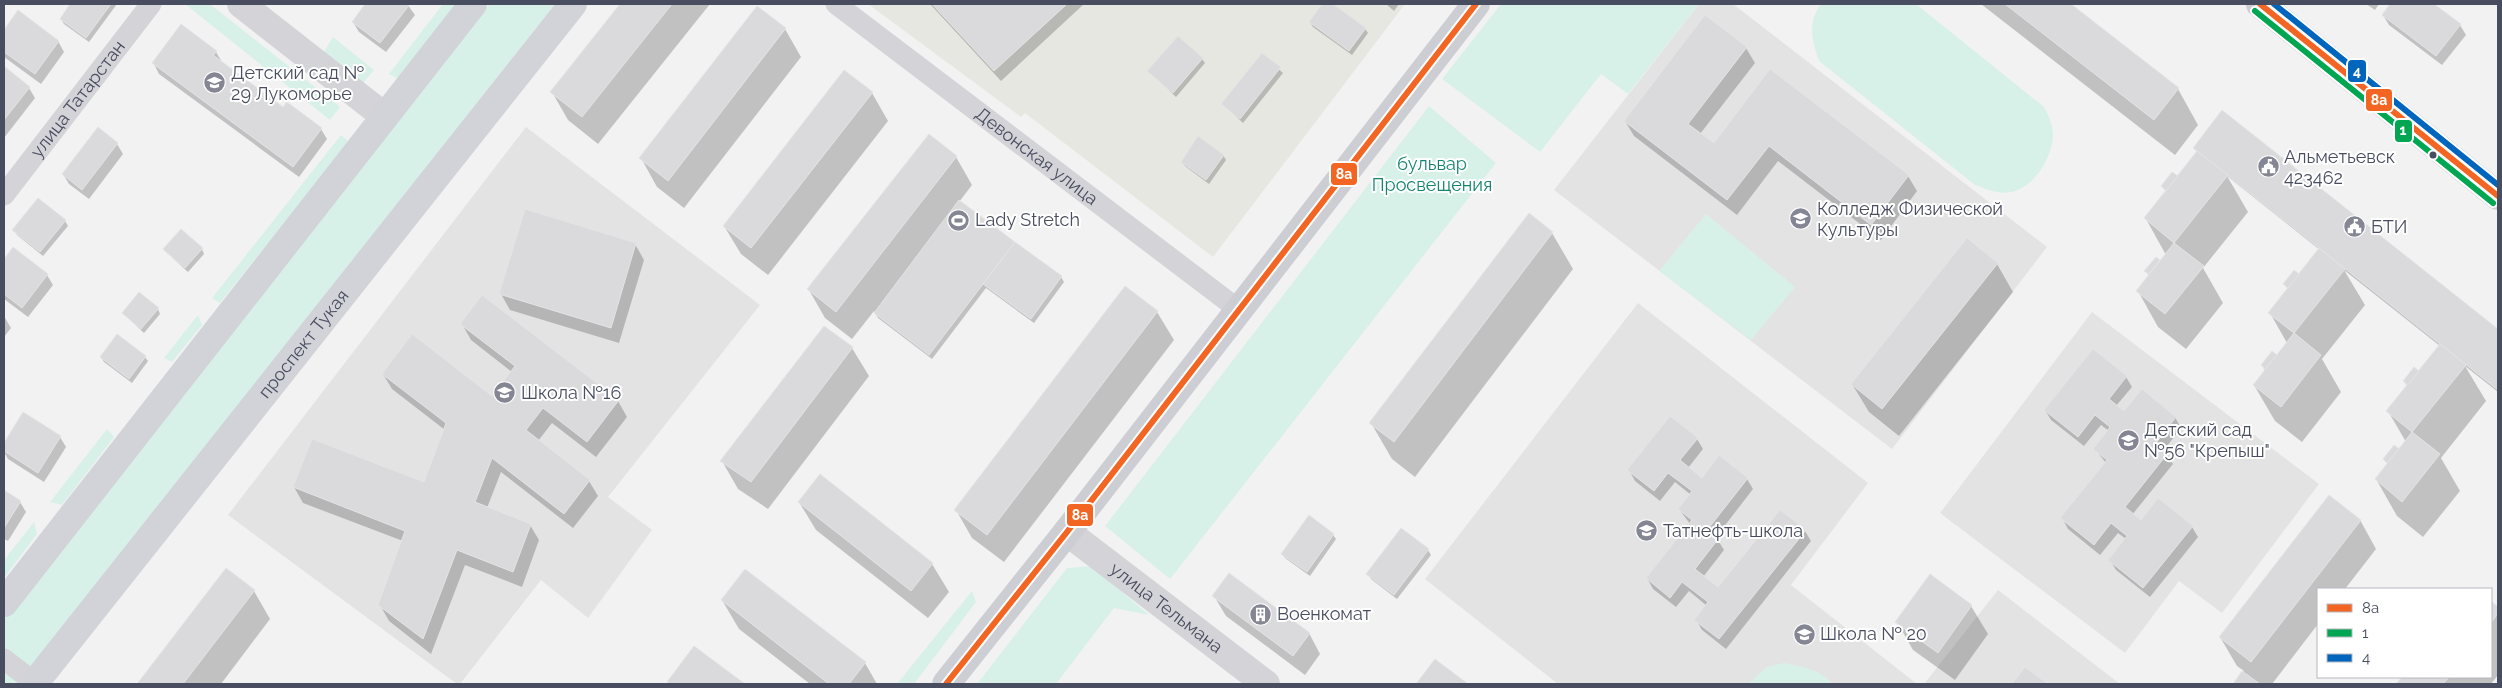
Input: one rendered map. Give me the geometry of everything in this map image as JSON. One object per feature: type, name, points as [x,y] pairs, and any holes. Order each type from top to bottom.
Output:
[{"type":"main road","points":[[4,603],[473,4]]},
{"type":"main road","name":"проспект Тукая","points":[[35,684],[573,4]]},
{"type":"main road","points":[[946,684],[1068,532],[1476,4]]},
{"type":"main road","points":[[2260,4],[2498,196]]},
{"type":"street","name":"улица Татарстан","points":[[4,195],[151,4]]},
{"type":"street","points":[[241,4],[384,116]]},
{"type":"street","name":"Девонская улица","points":[[836,4],[1238,310]]},
{"type":"street","name":"улица Тельмана","points":[[1068,532],[1266,684]]},
{"type":"street","points":[[4,659],[35,684]]},
{"type":"shaded area","points":[[868,4],[1405,4],[1213,257],[1025,113],[1021,117]]},
{"type":"shaded area","name":"Колледж Физической Культуры","points":[[1699,4],[1733,4],[2047,247],[1892,449],[1554,190]]},
{"type":"shaded area","name":"Школа №16","points":[[526,127],[760,305],[608,497],[652,530],[588,618],[541,580],[460,684],[457,684],[228,515]]},
{"type":"shaded area","name":"Татнефть-школа","points":[[1638,303],[1868,483],[1791,585],[1917,684],[1558,684],[1425,579]]},
{"type":"shaded area","name":"Детский сад №56 \"Крепыш\"","points":[[2092,312],[2319,484],[2222,613],[2179,581],[2125,653],[1940,513]]},
{"type":"shaded area","name":"Школа № 20","points":[[1998,590],[2120,684],[1924,684]]},
{"type":"green space","points":[[185,4],[210,4],[340,107],[330,120]]},
{"type":"green space","points":[[443,4],[459,4],[401,80],[389,74]]},
{"type":"green space","points":[[489,4],[555,4],[18,684],[4,684],[4,619]]},
{"type":"green space","name":"бульвар Просвещения","points":[[1501,4],[1699,4],[1628,94],[1601,74],[1540,152],[1442,79]]},
{"type":"green space","points":[[1821,4],[1916,4],[2044,107],[2050,121],[2053,136],[2048,157],[2043,167],[2028,184],[2019,190],[2008,192],[1994,191],[1975,185],[1819,61],[1814,46],[1812,25]]},
{"type":"green space","points":[[333,37],[374,70],[359,88],[324,52]]},
{"type":"green space","name":"бульвар Просвещения","points":[[1429,106],[1496,163],[1170,579],[1105,526]]},
{"type":"green space","points":[[341,135],[349,142],[220,303],[212,298]]},
{"type":"green space","points":[[1706,214],[1795,287],[1751,340],[1659,271]]},
{"type":"green space","points":[[198,315],[202,325],[172,362],[164,358]]},
{"type":"green space","points":[[107,429],[114,437],[62,505],[50,502]]},
{"type":"green space","points":[[34,522],[37,534],[4,578],[4,560]]},
{"type":"green space","points":[[1092,566],[1149,615],[1114,608],[1056,684],[977,684],[1067,568]]},
{"type":"green space","points":[[972,591],[976,602],[914,684],[897,684]]},
{"type":"green space","points":[[1784,663],[1804,667],[1816,672],[1833,684],[1748,684],[1767,667]]},
{"type":"building","points":[[70,4],[111,4],[86,38],[60,19]]},
{"type":"building","points":[[365,4],[410,4],[380,43],[352,22]]},
{"type":"building","points":[[620,4],[672,4],[582,117],[550,92]]},
{"type":"building","points":[[932,4],[1067,4],[994,71]]},
{"type":"building","points":[[1322,4],[1333,4],[1366,28],[1349,51],[1309,22]]},
{"type":"building","points":[[2005,4],[2071,4],[2179,88],[2154,120]]},
{"type":"building","points":[[2390,4],[2434,4],[2461,24],[2436,56],[2382,15]]},
{"type":"building","points":[[757,6],[786,28],[668,181],[639,158]]},
{"type":"building","points":[[18,10],[59,41],[35,74],[4,52],[4,30]]},
{"type":"building","points":[[1705,15],[1747,47],[1688,124],[1714,143],[1770,69],[1909,175],[1871,225],[1769,146],[1727,200],[1624,121]]},
{"type":"building","name":"Детский сад № 29 Лукоморье","points":[[181,24],[217,51],[213,55],[283,107],[287,102],[322,128],[293,167],[152,63]]},
{"type":"building","points":[[1178,36],[1203,58],[1173,93],[1147,71]]},
{"type":"building","points":[[1262,53],[1281,67],[1240,119],[1221,104]]},
{"type":"building","points":[[4,66],[30,87],[4,120]]},
{"type":"building","points":[[844,70],[873,92],[751,248],[723,226]]},
{"type":"building","points":[[2222,110],[2498,329],[2498,390],[2193,148]]},
{"type":"building","points":[[98,127],[118,143],[82,190],[62,174]]},
{"type":"building","points":[[929,134],[957,156],[836,312],[807,289]]},
{"type":"building","points":[[1198,136],[1224,155],[1206,180],[1181,162]]},
{"type":"building","points":[[2197,151],[2228,175],[2174,243],[2144,218]]},
{"type":"building","points":[[2172,172],[2178,176],[2166,191],[2161,186]]},
{"type":"building","points":[[38,198],[66,220],[40,252],[12,230]]},
{"type":"building","points":[[959,200],[1015,242],[929,355],[874,313]]},
{"type":"building","points":[[525,209],[636,243],[611,328],[499,294]]},
{"type":"building","points":[[1529,213],[1553,232],[1394,442],[1369,423]]},
{"type":"building","points":[[181,229],[203,248],[185,268],[163,249]]},
{"type":"building","points":[[1967,238],[1998,263],[1882,409],[1851,384]]},
{"type":"building","points":[[1015,242],[1062,276],[1031,319],[983,284]]},
{"type":"building","points":[[2174,243],[2204,266],[2165,314],[2136,291]]},
{"type":"building","points":[[13,247],[48,274],[22,308],[4,294],[4,259]]},
{"type":"building","points":[[2319,248],[2345,269],[2294,333],[2268,313]]},
{"type":"building","points":[[2156,257],[2160,260],[2149,274],[2144,271]]},
{"type":"building","points":[[2294,270],[2299,274],[2288,288],[2283,284]]},
{"type":"building","points":[[1125,286],[1158,311],[987,535],[954,510]]},
{"type":"building","points":[[139,292],[159,308],[141,329],[122,313]]},
{"type":"building","points":[[482,295],[619,400],[587,442],[543,408],[526,430],[590,480],[564,514],[492,458],[475,502],[531,524],[513,572],[457,550],[423,639],[378,605],[405,531],[293,487],[312,439],[424,482],[446,423],[382,374],[412,334],[492,396],[515,366],[460,324]]},
{"type":"building","points":[[824,326],[853,347],[751,482],[720,461]]},
{"type":"building","points":[[2294,333],[2321,355],[2281,407],[2253,385]]},
{"type":"building","points":[[117,334],[146,356],[129,379],[100,357]]},
{"type":"building","points":[[2440,344],[2466,365],[2412,432],[2386,411]]},
{"type":"building","points":[[2093,349],[2127,376],[2109,399],[2124,411],[2142,389],[2176,417],[2156,443],[2168,453],[2125,507],[2141,520],[2158,498],[2193,526],[2143,588],[2108,560],[2127,536],[2111,523],[2094,545],[2060,518],[2107,460],[2093,449],[2110,427],[2095,415],[2078,437],[2044,410]]},
{"type":"building","points":[[2272,351],[2277,355],[2265,369],[2261,365]]},
{"type":"building","points":[[2414,367],[2419,371],[2408,385],[2403,381]]},
{"type":"building","points":[[23,412],[61,436],[38,473],[4,451],[4,443]]},
{"type":"building","points":[[1670,416],[1698,438],[1680,460],[1702,478],[1719,455],[1748,478],[1708,529],[1719,538],[1695,569],[1718,587],[1780,510],[1806,530],[1719,639],[1694,620],[1708,602],[1682,582],[1670,598],[1646,578],[1692,520],[1678,509],[1692,491],[1668,473],[1654,491],[1627,470]]},
{"type":"building","points":[[2412,432],[2440,454],[2402,502],[2375,479]]},
{"type":"building","points":[[2394,445],[2399,449],[2387,463],[2383,459]]},
{"type":"building","points":[[820,474],[933,563],[911,591],[798,502]]},
{"type":"building","points":[[4,490],[21,501],[4,528]]},
{"type":"building","points":[[2329,495],[2361,520],[2251,662],[2219,637]]},
{"type":"building","points":[[1309,515],[1334,534],[1307,572],[1281,554]]},
{"type":"building","points":[[1401,528],[1429,549],[1394,595],[1366,574]]},
{"type":"building","points":[[226,568],[255,590],[183,684],[137,684]]},
{"type":"building","points":[[745,569],[866,662],[849,684],[829,684],[721,600]]},
{"type":"building","name":"Военкомат","points":[[1229,573],[1310,633],[1293,656],[1212,596]]},
{"type":"building","points":[[1930,574],[1972,605],[1938,653],[1895,622]]},
{"type":"building","points":[[2492,602],[2498,607],[2498,613],[2492,622]]},
{"type":"building","points":[[694,646],[745,684],[670,684],[667,682]]},
{"type":"building","points":[[1435,659],[1468,684],[1416,684]]},
{"type":"building","points":[[2025,667],[2048,684],[2012,684]]},
{"type":"building","points":[[2242,671],[2260,684],[2233,684]]},
{"type":"building","points":[[2401,678],[2448,678],[2443,684],[2396,684]]},
{"type":"transit line","name":"8а","points":[[946,684],[1067,532],[1476,4]]},
{"type":"transit line","name":"8а","points":[[2260,4],[2498,196]]},
{"type":"transit line","name":"4","points":[[2274,4],[2498,185]]},
{"type":"transit line","name":"1","points":[[2255,11],[2493,203]]},
{"type":"place","name":"Детский сад № 29 Лукоморье","points":[[215,83]]},
{"type":"place","name":"Альметьевск 423462","points":[[2268,167]]},
{"type":"place","name":"Колледж Физической Культуры","points":[[1801,219]]},
{"type":"place","name":"Lady Stretch","points":[[959,220]]},
{"type":"place","name":"БТИ","points":[[2355,227]]},
{"type":"place","name":"Школа №16","points":[[505,393]]},
{"type":"place","name":"Детский сад №56 \"Крепыш\"","points":[[2128,440]]},
{"type":"place","name":"Татнефть-школа","points":[[1647,531]]},
{"type":"place","name":"Военкомат","points":[[1261,614]]},
{"type":"place","name":"Школа № 20","points":[[1804,634]]}]
